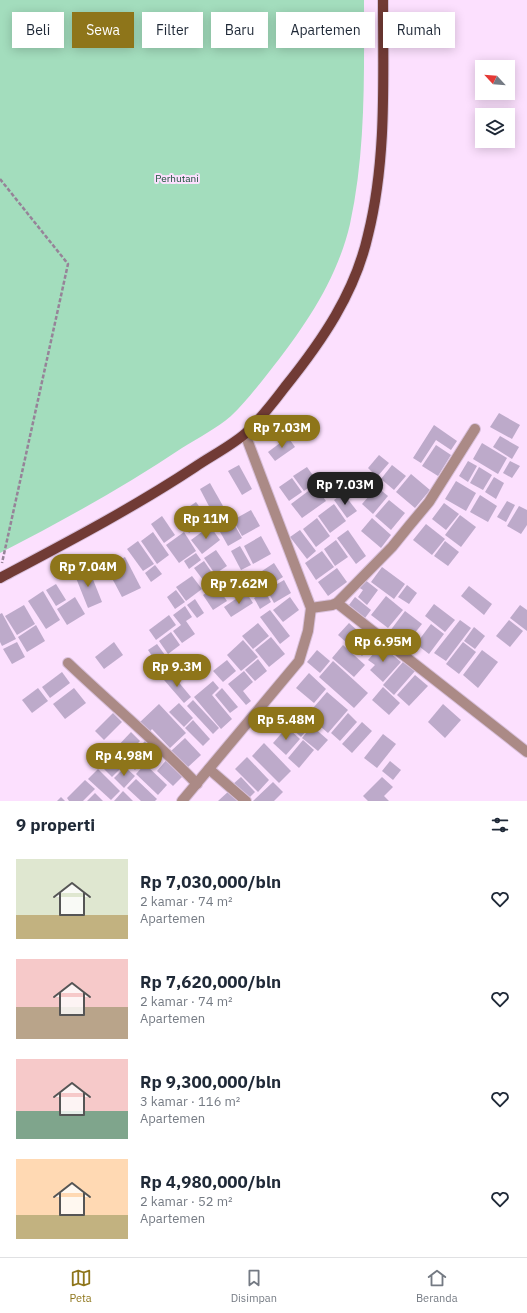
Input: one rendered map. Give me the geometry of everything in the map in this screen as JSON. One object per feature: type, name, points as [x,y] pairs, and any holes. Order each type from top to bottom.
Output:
[{"type":"main road","points":[[0,578],[75,539],[170,483],[245,434],[306,361],[339,312],[357,272],[364,250],[378,185],[384,98],[383,0]]},
{"type":"street","points":[[310,608],[337,603],[392,547],[429,502],[475,429]]},
{"type":"street","points":[[182,801],[299,661],[308,631],[310,608],[245,434]]},
{"type":"street","points":[[337,603],[527,752]]},
{"type":"street","points":[[68,663],[114,707],[162,748],[197,784]]},
{"type":"street","points":[[209,769],[246,801]]},
{"type":"path","points":[[0,179],[68,264],[2,564]]},
{"type":"green space","name":"Perhutani","points":[[0,0],[364,0],[364,12],[276,12],[276,48],[364,48],[363,113],[359,169],[350,224],[337,265],[307,321],[251,395],[226,420],[115,490],[0,553]]},
{"type":"building","points":[[499,413],[520,425],[512,439],[490,427]]},
{"type":"building","points":[[434,425],[457,441],[451,450],[436,440],[421,463],[413,458]]},
{"type":"building","points":[[500,436],[519,447],[512,459],[493,447]]},
{"type":"building","points":[[288,437],[295,447],[275,461],[268,452]]},
{"type":"building","points":[[482,443],[507,458],[498,474],[473,459]]},
{"type":"building","points":[[436,445],[451,455],[438,476],[422,466]]},
{"type":"building","points":[[379,455],[389,463],[377,477],[368,468]]},
{"type":"building","points":[[468,461],[477,466],[468,482],[459,476]]},
{"type":"building","points":[[510,461],[520,466],[512,478],[503,473]]},
{"type":"building","points":[[239,465],[252,489],[242,495],[228,471]]},
{"type":"building","points":[[392,465],[406,476],[394,490],[381,479]]},
{"type":"building","points":[[307,467],[317,481],[304,491],[293,476]]},
{"type":"building","points":[[479,467],[492,475],[483,490],[470,483]]},
{"type":"building","points":[[365,474],[375,482],[362,498],[352,489]]},
{"type":"building","points":[[411,474],[430,490],[415,508],[396,492]]},
{"type":"building","points":[[494,477],[504,483],[496,499],[485,492]]},
{"type":"building","points":[[292,478],[302,492],[289,501],[279,487]]},
{"type":"building","points":[[456,481],[476,493],[466,511],[445,499]]},
{"type":"building","points":[[210,483],[223,506],[212,512],[200,489]]},
{"type":"building","points":[[315,486],[326,501],[302,518],[291,504]]},
{"type":"building","points":[[377,487],[388,496],[373,514],[362,504]]},
{"type":"building","points":[[343,493],[357,511],[347,518],[334,500]]},
{"type":"building","points":[[480,495],[497,506],[488,522],[470,512]]},
{"type":"building","points":[[389,500],[405,513],[391,530],[375,516]]},
{"type":"building","points":[[507,501],[515,505],[506,522],[497,517]]},
{"type":"building","points":[[196,502],[208,519],[189,533],[177,515]]},
{"type":"building","points":[[444,503],[459,514],[446,530],[432,519]]},
{"type":"building","points":[[334,504],[346,521],[330,533],[318,516]]},
{"type":"building","points":[[519,506],[527,510],[527,525],[521,534],[507,526]]},
{"type":"building","points":[[251,510],[260,526],[242,536],[233,520]]},
{"type":"building","points":[[229,515],[242,538],[228,546],[215,523]]},
{"type":"building","points":[[460,515],[476,527],[461,547],[445,535]]},
{"type":"building","points":[[162,516],[175,535],[164,543],[151,524]]},
{"type":"building","points":[[317,518],[330,536],[316,547],[303,529]]},
{"type":"building","points":[[372,518],[391,535],[381,548],[361,531]]},
{"type":"building","points":[[426,524],[445,539],[432,555],[413,540]]},
{"type":"building","points":[[210,526],[220,540],[202,554],[191,540]]},
{"type":"building","points":[[300,530],[316,551],[307,559],[290,537]]},
{"type":"building","points":[[348,530],[366,556],[356,564],[337,538]]},
{"type":"building","points":[[153,532],[169,555],[157,564],[141,541]]},
{"type":"building","points":[[184,532],[196,551],[179,563],[166,545]]},
{"type":"building","points":[[261,536],[271,554],[253,564],[244,546]]},
{"type":"building","points":[[336,540],[348,557],[335,566],[324,549]]},
{"type":"building","points":[[138,541],[154,564],[143,571],[127,549]]},
{"type":"building","points":[[445,541],[459,552],[448,566],[434,556]]},
{"type":"building","points":[[240,546],[251,565],[241,570],[231,551]]},
{"type":"building","points":[[216,550],[227,566],[215,574],[204,558]]},
{"type":"building","points":[[322,551],[334,567],[316,580],[305,563]]},
{"type":"building","points":[[196,553],[201,560],[189,569],[184,561]]},
{"type":"building","points":[[125,557],[141,588],[122,597],[106,567]]},
{"type":"building","points":[[204,561],[215,577],[206,584],[194,568]]},
{"type":"building","points":[[274,563],[283,577],[270,585],[262,571]]},
{"type":"building","points":[[155,565],[162,574],[151,582],[145,573]]},
{"type":"building","points":[[88,567],[102,602],[88,608],[74,573]]},
{"type":"building","points":[[382,567],[405,584],[394,599],[371,582]]},
{"type":"building","points":[[337,568],[347,582],[328,596],[318,582]]},
{"type":"building","points":[[260,572],[267,586],[255,593],[247,579]]},
{"type":"building","points":[[235,574],[244,587],[228,597],[220,585]]},
{"type":"building","points":[[192,576],[202,589],[186,601],[176,587]]},
{"type":"building","points":[[364,579],[378,590],[367,605],[358,597],[363,590],[358,587]]},
{"type":"building","points":[[284,580],[291,593],[274,603],[267,590]]},
{"type":"building","points":[[56,584],[66,600],[56,606],[46,590]]},
{"type":"building","points":[[407,585],[417,593],[409,604],[398,597]]},
{"type":"building","points":[[217,586],[227,601],[213,610],[203,595]]},
{"type":"building","points":[[469,586],[492,604],[484,615],[461,596]]},
{"type":"building","points":[[176,590],[185,602],[175,609],[167,597]]},
{"type":"building","points":[[43,591],[60,620],[46,629],[28,601]]},
{"type":"building","points":[[265,591],[271,602],[260,609],[254,598]]},
{"type":"building","points":[[246,592],[253,603],[231,617],[224,607]]},
{"type":"building","points":[[386,596],[403,610],[388,628],[371,615]]},
{"type":"building","points":[[75,597],[85,614],[67,625],[57,609]]},
{"type":"building","points":[[290,597],[299,610],[283,622],[273,610]]},
{"type":"building","points":[[355,597],[371,610],[365,618],[349,605]]},
{"type":"building","points":[[195,599],[204,613],[197,618],[187,605]]},
{"type":"building","points":[[434,604],[455,620],[445,632],[425,616]]},
{"type":"building","points":[[24,605],[35,624],[17,635],[5,616]]},
{"type":"building","points":[[520,605],[527,610],[527,631],[510,618]]},
{"type":"building","points":[[185,606],[192,617],[186,621],[195,634],[182,643],[173,631],[181,625],[173,615]]},
{"type":"building","points":[[270,610],[290,636],[280,644],[260,617]]},
{"type":"building","points":[[405,611],[422,624],[406,644],[390,631]]},
{"type":"building","points":[[2,613],[16,639],[2,646],[0,642],[0,614]]},
{"type":"building","points":[[169,615],[176,625],[156,640],[149,630]]},
{"type":"building","points":[[460,620],[471,628],[446,661],[434,653]]},
{"type":"building","points":[[509,620],[523,631],[510,647],[496,636]]},
{"type":"building","points":[[258,623],[269,636],[253,649],[242,636]]},
{"type":"building","points":[[349,623],[358,631],[347,643],[338,635]]},
{"type":"building","points":[[431,624],[444,634],[429,654],[416,644]]},
{"type":"building","points":[[36,625],[45,641],[27,652],[18,637]]},
{"type":"building","points":[[474,627],[485,636],[475,649],[464,641]]},
{"type":"building","points":[[364,629],[377,640],[362,656],[350,645]]},
{"type":"building","points":[[171,632],[180,645],[168,654],[159,641]]},
{"type":"building","points":[[271,637],[285,654],[269,667],[255,650]]},
{"type":"building","points":[[243,640],[258,657],[241,671],[227,655]]},
{"type":"building","points":[[17,642],[25,657],[12,664],[3,649]]},
{"type":"building","points":[[114,642],[123,655],[104,669],[95,657]]},
{"type":"building","points":[[463,642],[476,652],[459,674],[446,664]]},
{"type":"building","points":[[157,644],[165,655],[156,662],[148,650]]},
{"type":"building","points":[[343,645],[365,665],[354,677],[332,658]]},
{"type":"building","points":[[381,645],[401,662],[383,682],[370,670],[375,665],[368,660]]},
{"type":"building","points":[[317,650],[330,661],[320,673],[307,662]]},
{"type":"building","points":[[482,650],[498,662],[478,688],[463,675]]},
{"type":"building","points":[[258,659],[267,671],[255,681],[245,670]]},
{"type":"building","points":[[227,660],[236,671],[223,682],[213,671]]},
{"type":"building","points":[[333,661],[368,693],[354,708],[319,677]]},
{"type":"building","points":[[403,662],[415,671],[394,695],[383,685]]},
{"type":"building","points":[[244,671],[253,682],[243,691],[251,701],[246,705],[228,684]]},
{"type":"building","points":[[62,672],[70,683],[50,698],[42,687]]},
{"type":"building","points":[[171,673],[191,697],[184,703],[164,680]]},
{"type":"building","points":[[309,673],[326,689],[314,703],[296,688]]},
{"type":"building","points":[[415,675],[428,686],[409,706],[397,695]]},
{"type":"building","points":[[213,681],[219,688],[212,695],[232,719],[221,729],[194,697]]},
{"type":"building","points":[[383,687],[400,703],[389,715],[372,700]]},
{"type":"building","points":[[38,688],[48,701],[32,713],[22,700]]},
{"type":"building","points":[[74,688],[86,703],[65,719],[53,704]]},
{"type":"building","points":[[222,688],[238,707],[230,713],[215,695]]},
{"type":"building","points":[[327,692],[348,710],[328,733],[307,715]]},
{"type":"building","points":[[193,700],[219,728],[213,734],[187,706]]},
{"type":"building","points":[[179,703],[193,718],[184,727],[169,712]]},
{"type":"building","points":[[159,704],[186,733],[170,748],[152,729],[149,733],[139,723]]},
{"type":"building","points":[[443,704],[461,720],[445,738],[428,722]]},
{"type":"building","points":[[113,713],[122,722],[104,740],[95,731]]},
{"type":"building","points":[[348,713],[357,722],[340,741],[331,733]]},
{"type":"building","points":[[300,714],[312,724],[301,737],[289,726]]},
{"type":"building","points":[[193,720],[210,739],[203,746],[185,728]]},
{"type":"building","points":[[362,722],[372,731],[352,753],[342,744]]},
{"type":"building","points":[[312,726],[328,740],[318,751],[302,738]]},
{"type":"building","points":[[287,727],[300,739],[286,755],[273,743]]},
{"type":"building","points":[[131,732],[140,741],[123,759],[114,750]]},
{"type":"building","points":[[383,734],[396,744],[377,768],[364,758]]},
{"type":"building","points":[[185,738],[201,755],[187,768],[171,751]]},
{"type":"building","points":[[147,739],[156,747],[135,770],[125,761]]},
{"type":"building","points":[[303,740],[314,750],[299,768],[288,758]]},
{"type":"building","points":[[264,743],[291,771],[279,783],[252,756]]},
{"type":"building","points":[[115,755],[124,765],[112,777],[103,768]]},
{"type":"building","points":[[247,757],[269,780],[258,792],[235,769]]},
{"type":"building","points":[[168,758],[185,774],[173,786],[157,771]]},
{"type":"building","points":[[390,761],[401,770],[393,780],[382,771]]},
{"type":"building","points":[[145,764],[167,785],[158,795],[136,774]]},
{"type":"building","points":[[125,767],[135,776],[124,788],[114,778]]},
{"type":"building","points":[[98,769],[120,791],[111,800],[88,779]]},
{"type":"building","points":[[241,777],[255,792],[247,800],[232,785]]},
{"type":"building","points":[[382,777],[393,787],[384,796],[389,801],[368,801],[363,796]]},
{"type":"building","points":[[136,779],[157,799],[155,801],[141,801],[127,788]]},
{"type":"building","points":[[85,780],[95,789],[83,801],[69,801],[67,798]]},
{"type":"building","points":[[273,782],[283,792],[274,801],[253,801]]},
{"type":"building","points":[[230,790],[240,800],[218,801]]},
{"type":"building","points":[[123,791],[133,801],[114,801]]},
{"type":"building","points":[[95,793],[103,801],[87,801]]},
{"type":"building","points":[[61,797],[65,801],[57,801]]}]
